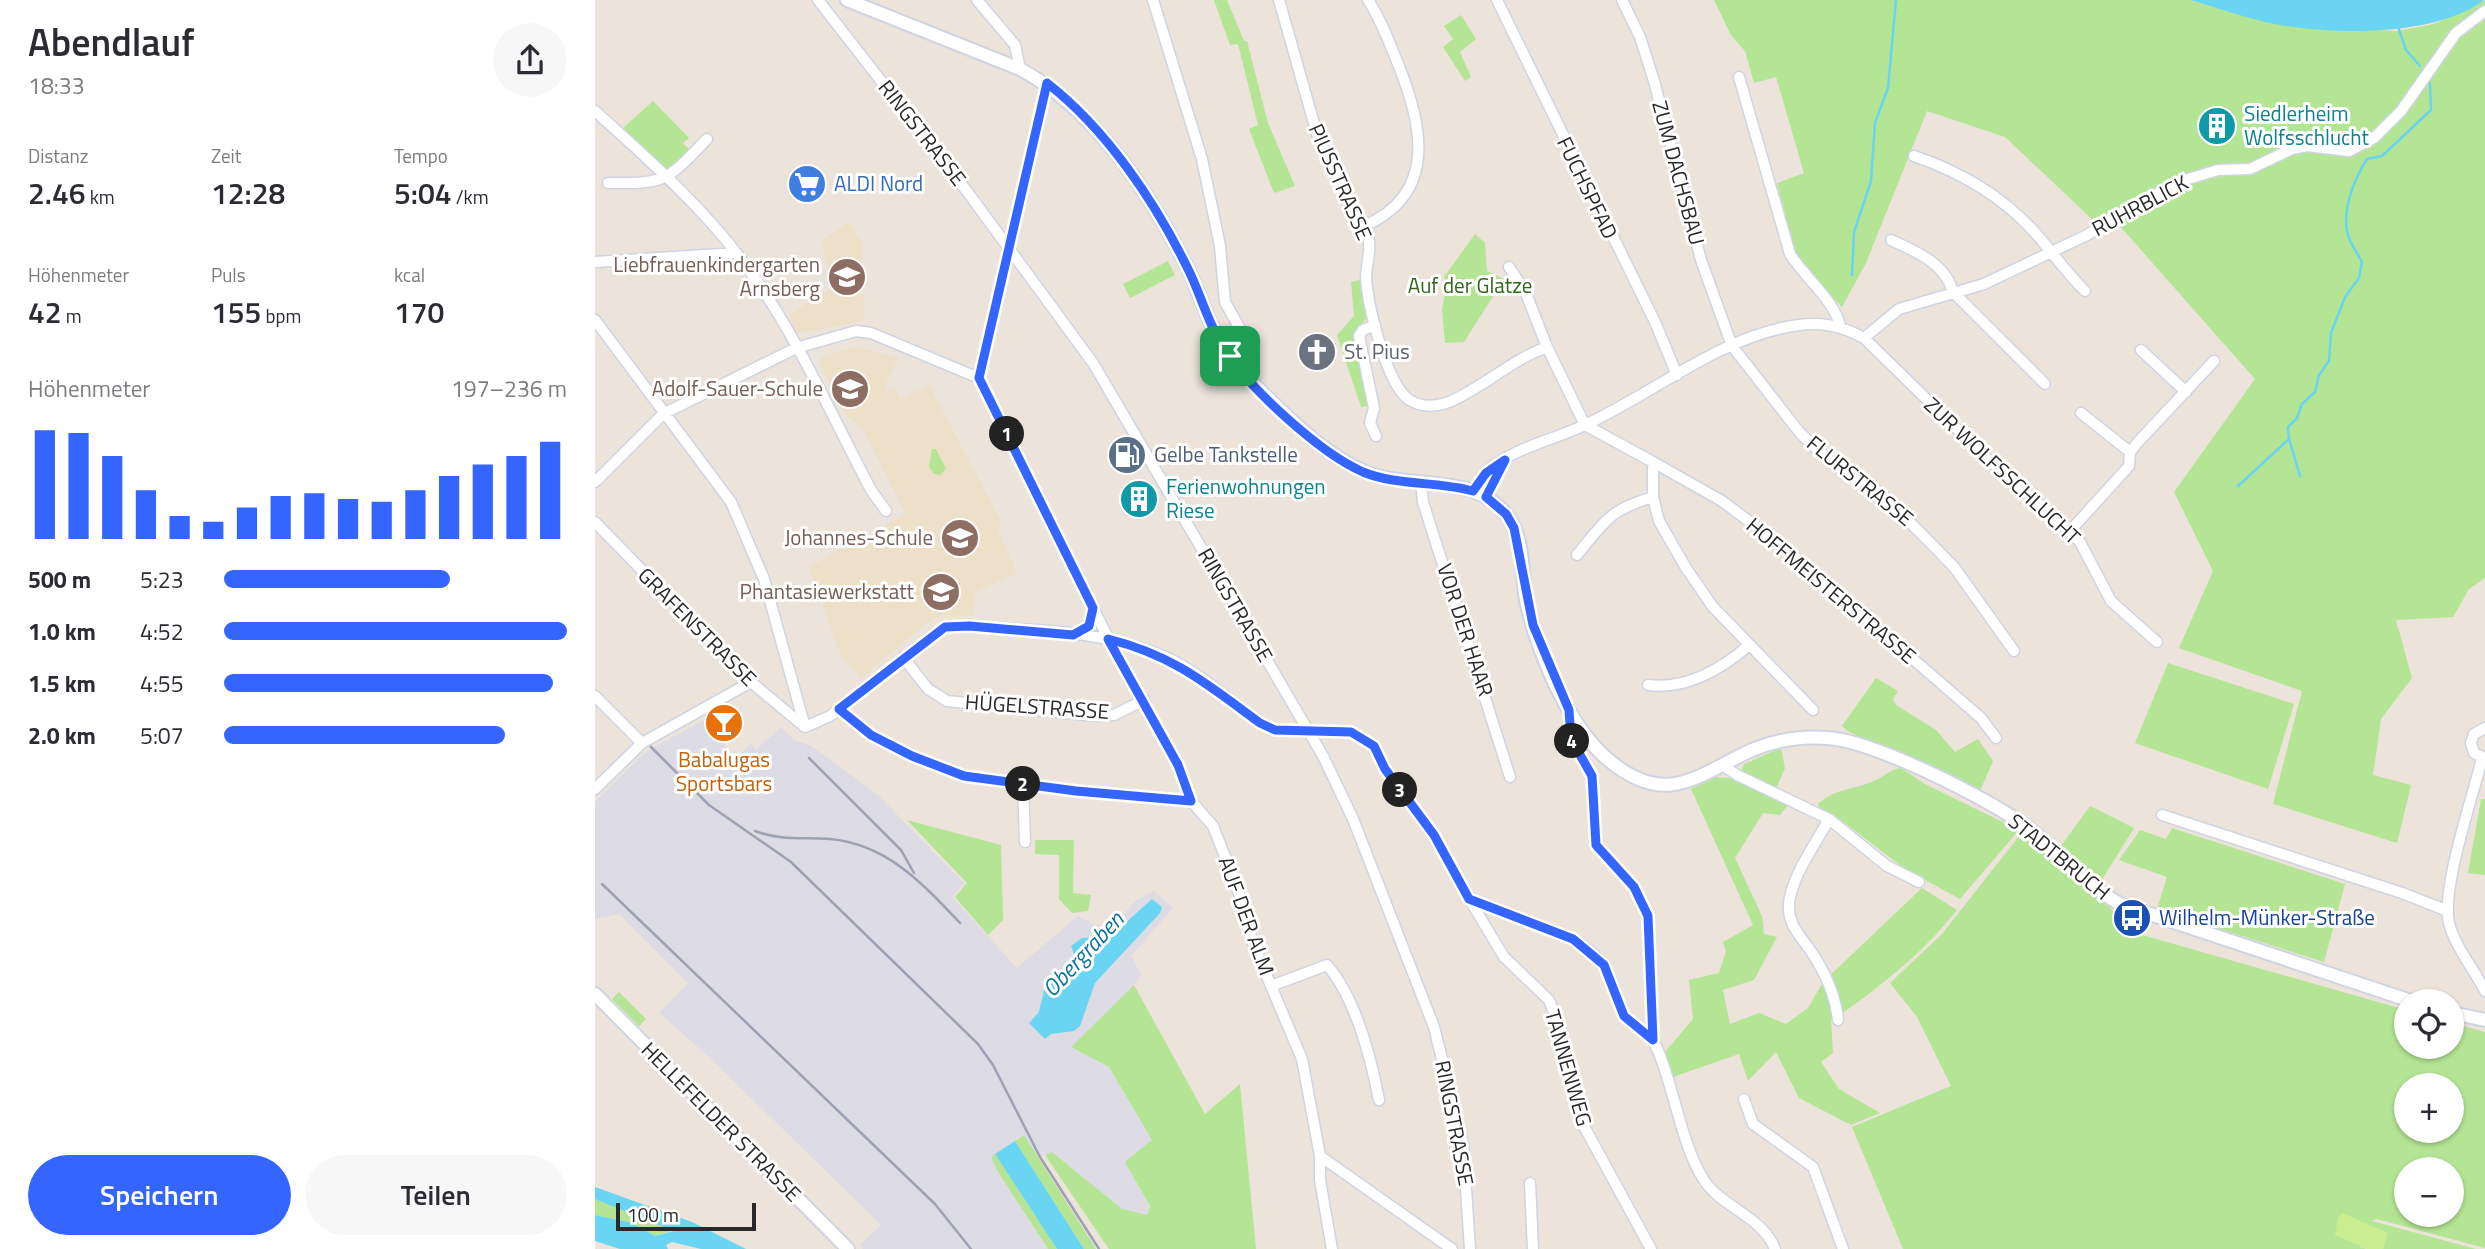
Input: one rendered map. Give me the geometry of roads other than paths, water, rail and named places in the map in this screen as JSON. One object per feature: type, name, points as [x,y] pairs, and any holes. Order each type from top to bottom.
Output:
[{"type":"street","name":"RINGSTRASSE","points":[[817,0],[1008,247],[1093,363],[1310,731],[1353,819],[1428,1006],[1463,1144],[1470,1249]]},
{"type":"street","points":[[847,0],[1020,69],[1047,83],[1094,127],[1147,200],[1184,261],[1215,332],[1230,356],[1270,400],[1335,456],[1378,477],[1473,491],[1486,497],[1505,460]]},
{"type":"street","points":[[977,0],[1015,45],[1020,69]]},
{"type":"street","points":[[1153,0],[1202,159],[1220,246],[1225,302],[1243,334],[1239,347],[1230,356]]},
{"type":"street","name":"PIUSSTRASSE","points":[[1279,0],[1319,141],[1364,226],[1370,245],[1366,279],[1375,324],[1387,361],[1404,395],[1415,403],[1428,407],[1459,397],[1519,358],[1547,347]]},
{"type":"street","points":[[1364,226],[1379,219],[1399,199],[1415,171],[1421,151],[1411,98],[1368,0]]},
{"type":"street","name":"FUCHSPFAD","points":[[1497,0],[1654,322],[1677,376]]},
{"type":"street","name":"ZUM DACHSBAU","points":[[1622,0],[1640,37],[1654,81],[1697,248],[1732,346]]},
{"type":"street","name":"RUHRBLICK","points":[[1864,338],[1899,309],[1984,284],[2051,253],[2136,204],[2201,174],[2250,169],[2292,149],[2307,146],[2349,151],[2374,138],[2401,111],[2456,33],[2485,11]]},
{"type":"street","points":[[1739,78],[1790,254],[1805,277],[1837,312],[1840,326]]},
{"type":"street","points":[[595,482],[663,414],[796,348],[856,331],[871,333],[979,378],[1047,83]]},
{"type":"street","points":[[595,111],[666,178],[736,253],[796,348],[871,490],[886,511]]},
{"type":"street","points":[[608,183],[645,184],[666,178],[706,139]]},
{"type":"street","points":[[1913,156],[1947,167],[1985,187],[2042,240],[2085,291]]},
{"type":"street","points":[[1891,240],[1935,265],[1949,279],[1953,292],[2045,384]]},
{"type":"street","points":[[595,262],[736,253]]},
{"type":"street","points":[[1509,267],[1525,291],[1547,347],[1585,425],[1653,462],[1653,497],[1659,522],[1686,568],[1713,607],[1813,710]]},
{"type":"street","points":[[595,320],[731,502],[764,579],[805,727]]},
{"type":"street","points":[[1473,491],[1486,473],[1505,460],[1585,425],[1732,346],[1791,326],[1815,323],[1840,326],[1864,338]]},
{"type":"street","points":[[1375,324],[1363,330],[1359,337],[1374,408],[1370,423],[1376,436]]},
{"type":"street","name":"ZUR WOLFSSCHLUCHT","points":[[1864,338],[1993,464],[2070,531],[2080,542],[2111,601],[2157,642]]},
{"type":"street","name":"FLURSTRASSE","points":[[1732,346],[1800,433],[1835,466],[1859,476],[1885,497],[1946,558],[2014,650]]},
{"type":"street","points":[[2141,350],[2186,392]]},
{"type":"street","points":[[2070,531],[2129,466],[2130,452],[2214,361]]},
{"type":"street","name":"AUF DER ALM","points":[[979,378],[1108,639],[1178,765],[1191,801],[1213,827],[1237,887],[1252,941],[1302,1059],[1320,1156],[1320,1180],[1332,1249]]},
{"type":"street","points":[[2081,413],[2130,452]]},
{"type":"street","name":"HOFFMEISTERSTRASSE","points":[[1653,462],[1722,501],[1786,550],[1981,718],[1996,738]]},
{"type":"street","name":"VOR DER HAAR","points":[[1421,483],[1423,502],[1510,777]]},
{"type":"street","name":"STADTBRUCH","points":[[1486,497],[1506,514],[1514,528],[1533,625],[1569,710],[1600,753],[1632,776],[1661,785],[1677,784],[1710,774],[1772,744],[1791,739],[1833,739],[1879,751],[2009,815],[2035,833],[2101,892],[2120,904],[2394,995]]},
{"type":"street","points":[[1577,555],[1611,514],[1623,506],[1653,497]]},
{"type":"street","name":"GRAFENSTRASSE","points":[[595,522],[751,682],[805,727]]},
{"type":"street","points":[[1073,635],[1089,626],[1093,608]]},
{"type":"street","name":"TANNENWEG","points":[[805,727],[839,709],[945,627],[969,626],[1108,639],[1140,646],[1174,661],[1267,727],[1275,730],[1339,732],[1362,737],[1374,746],[1385,769],[1434,835],[1504,957],[1549,1000],[1560,1030],[1580,1119],[1651,1249]]},
{"type":"street","points":[[1648,685],[1663,687],[1691,681],[1735,657],[1748,646]]},
{"type":"street","name":"HÜGELSTRASSE","points":[[903,657],[928,689],[947,701],[1096,716],[1114,715],[1144,700]]},
{"type":"street","points":[[595,789],[642,743],[751,682]]},
{"type":"street","points":[[595,696],[642,743]]},
{"type":"street","points":[[839,709],[871,735],[924,761],[964,776],[1191,801]]},
{"type":"street","points":[[1569,710],[1571,739],[1592,776],[1596,845],[1634,887],[1648,916],[1653,1040],[1702,1178],[1718,1194],[1760,1224],[1775,1249]]},
{"type":"street","points":[[2485,728],[2474,734],[2471,743],[2474,753],[2484,758],[2450,886],[2448,911],[2454,936],[2485,990]]},
{"type":"street","points":[[1724,765],[1754,783],[1829,819],[1887,866],[1919,882]]},
{"type":"street","points":[[1023,784],[1025,842]]},
{"type":"street","points":[[2162,815],[2402,892],[2448,911]]},
{"type":"street","points":[[1829,819],[1796,881],[1788,914],[1793,928],[1820,965],[1834,998],[1838,1020]]},
{"type":"street","points":[[1469,899],[1573,939],[1586,947],[1604,965],[1627,1020],[1653,1040]]},
{"type":"street","points":[[1271,986],[1327,965],[1338,977],[1356,1021],[1372,1063],[1379,1100]]},
{"type":"street","name":"HELLEFELDER STRASSE","points":[[595,994],[848,1249]]},
{"type":"street","points":[[2464,1016],[2485,1020]]},
{"type":"street","points":[[1744,1099],[1753,1124],[1813,1167],[1843,1249]]},
{"type":"street","points":[[1320,1156],[1452,1249]]},
{"type":"street","points":[[1530,1183],[1533,1249]]},
{"type":"water","points":[[2190,0],[2484,0],[2439,21],[2412,27],[2353,31],[2274,24]]},
{"type":"water","name":"Obergraben","points":[[1152,899],[1162,907],[1160,913],[1095,983],[1080,1026],[1074,1031],[1051,1034],[1045,1039],[1029,1023],[1039,1012],[1045,986],[1079,972],[1090,962],[1087,958],[1074,954],[1071,946],[1082,938],[1111,936]]},
{"type":"water","points":[[1015,1141],[1084,1249],[1057,1249],[995,1154]]},
{"type":"water","points":[[595,1187],[692,1222],[746,1249],[701,1249],[672,1242],[666,1245],[668,1249],[620,1249],[595,1241],[595,1215],[633,1223],[655,1236],[674,1231],[595,1199]]},
{"type":"waterway","points":[[1852,275],[1854,232],[1871,181],[1875,123],[1888,88],[1896,0]]},
{"type":"waterway","points":[[2398,27],[2406,50],[2420,66]]},
{"type":"waterway","points":[[2238,486],[2289,439],[2288,427],[2297,418],[2302,404],[2315,392],[2319,375],[2329,361],[2331,333],[2345,297],[2359,278],[2362,262],[2350,241],[2347,229],[2347,208],[2353,186],[2367,159],[2382,156],[2431,110],[2430,83]]},
{"type":"waterway","points":[[2289,439],[2300,476]]},
{"type":"railway","points":[[651,747],[709,805],[791,862],[978,1044],[993,1065],[1040,1157],[1099,1249]]},
{"type":"railway","points":[[809,758],[901,850],[914,873]]},
{"type":"railway","points":[[755,831],[783,837],[850,842],[869,849],[903,868],[960,923]]},
{"type":"railway","points":[[602,884],[935,1204],[971,1249]]},
{"type":"place","name":"Siedlerheim Wolfsschlucht","points":[[2217,126]]},
{"type":"place","name":"ALDI Nord","points":[[807,184]]},
{"type":"place","name":"Liebfrauenkindergarten Arnsberg","points":[[847,277]]},
{"type":"place","name":"St. Pius","points":[[1317,352]]},
{"type":"place","name":"Adolf-Sauer-Schule","points":[[850,389]]},
{"type":"place","name":"Gelbe Tankstelle","points":[[1127,455]]},
{"type":"place","name":"Ferienwohnungen Riese","points":[[1139,499]]},
{"type":"place","name":"Johannes-Schule","points":[[960,538]]},
{"type":"place","name":"Phantasiewerkstatt","points":[[941,592]]},
{"type":"place","name":"Babalugas Sportsbars","points":[[724,723]]},
{"type":"place","name":"Wilhelm-Münker-Straße","points":[[2132,918]]},
{"type":"park label","name":"Auf der Glatze","points":[[1470,286]]}]
